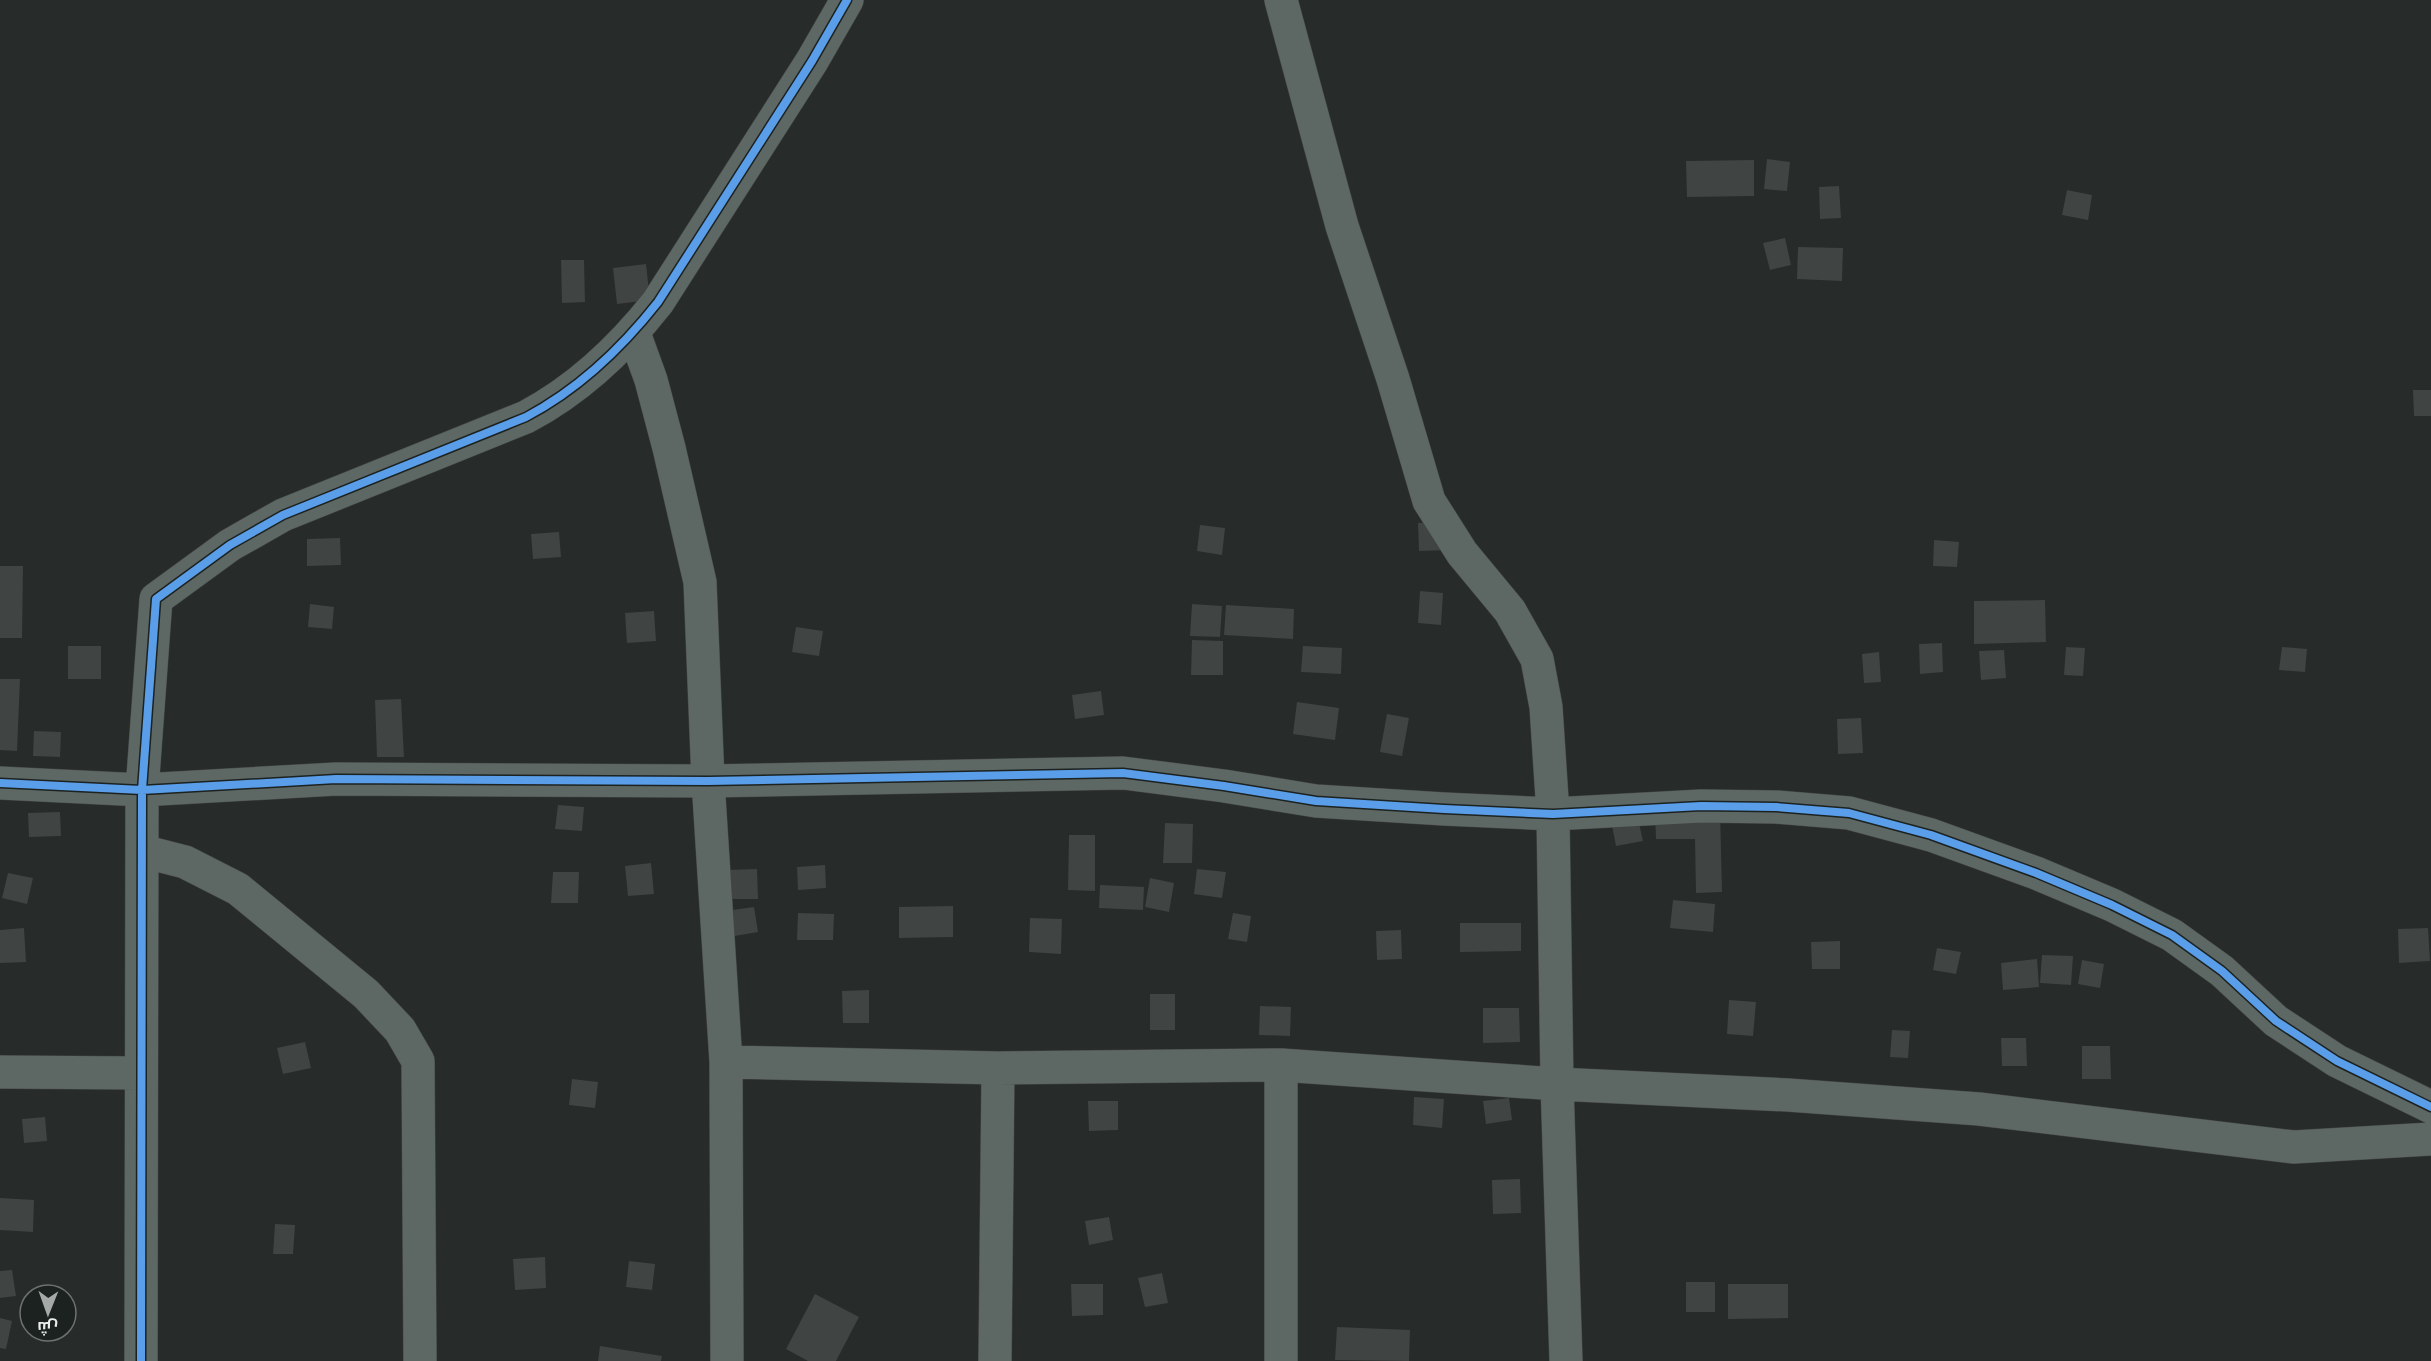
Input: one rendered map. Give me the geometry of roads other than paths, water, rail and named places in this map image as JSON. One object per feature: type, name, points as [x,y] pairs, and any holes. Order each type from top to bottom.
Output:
[{"type":"street","points":[[141,1361],[142,790],[156,599],[230,545],[283,515],[526,417],[555,401],[580,383],[634,333],[658,302],[812,61],[847,0]]},
{"type":"street","points":[[1281,0],[1342,226],[1393,379],[1429,501],[1462,553],[1510,611],[1537,659],[1546,707],[1552,814],[1557,1084],[1566,1361]]},
{"type":"street","points":[[634,333],[651,380],[700,582],[708,781],[726,1062],[727,1361]]},
{"type":"street","points":[[0,783],[142,790],[336,779],[708,781],[1123,773],[1316,801],[1552,814],[1701,806],[1776,807],[1849,813],[1931,835],[2036,873],[2112,905],[2172,935],[2223,971],[2285,1027],[2337,1061],[2431,1107],[2431,1167]]},
{"type":"street","points":[[142,851],[185,862],[238,889],[366,994],[400,1030],[418,1061],[420,1361]]},
{"type":"street","points":[[726,1062],[998,1068],[1281,1065],[1557,1084],[1788,1095],[1979,1109],[2294,1147],[2431,1139]]},
{"type":"street","points":[[1281,1065],[1281,1361]]},
{"type":"street","points":[[995,1361],[998,1068]]},
{"type":"street","points":[[0,1072],[141,1073]]}]
